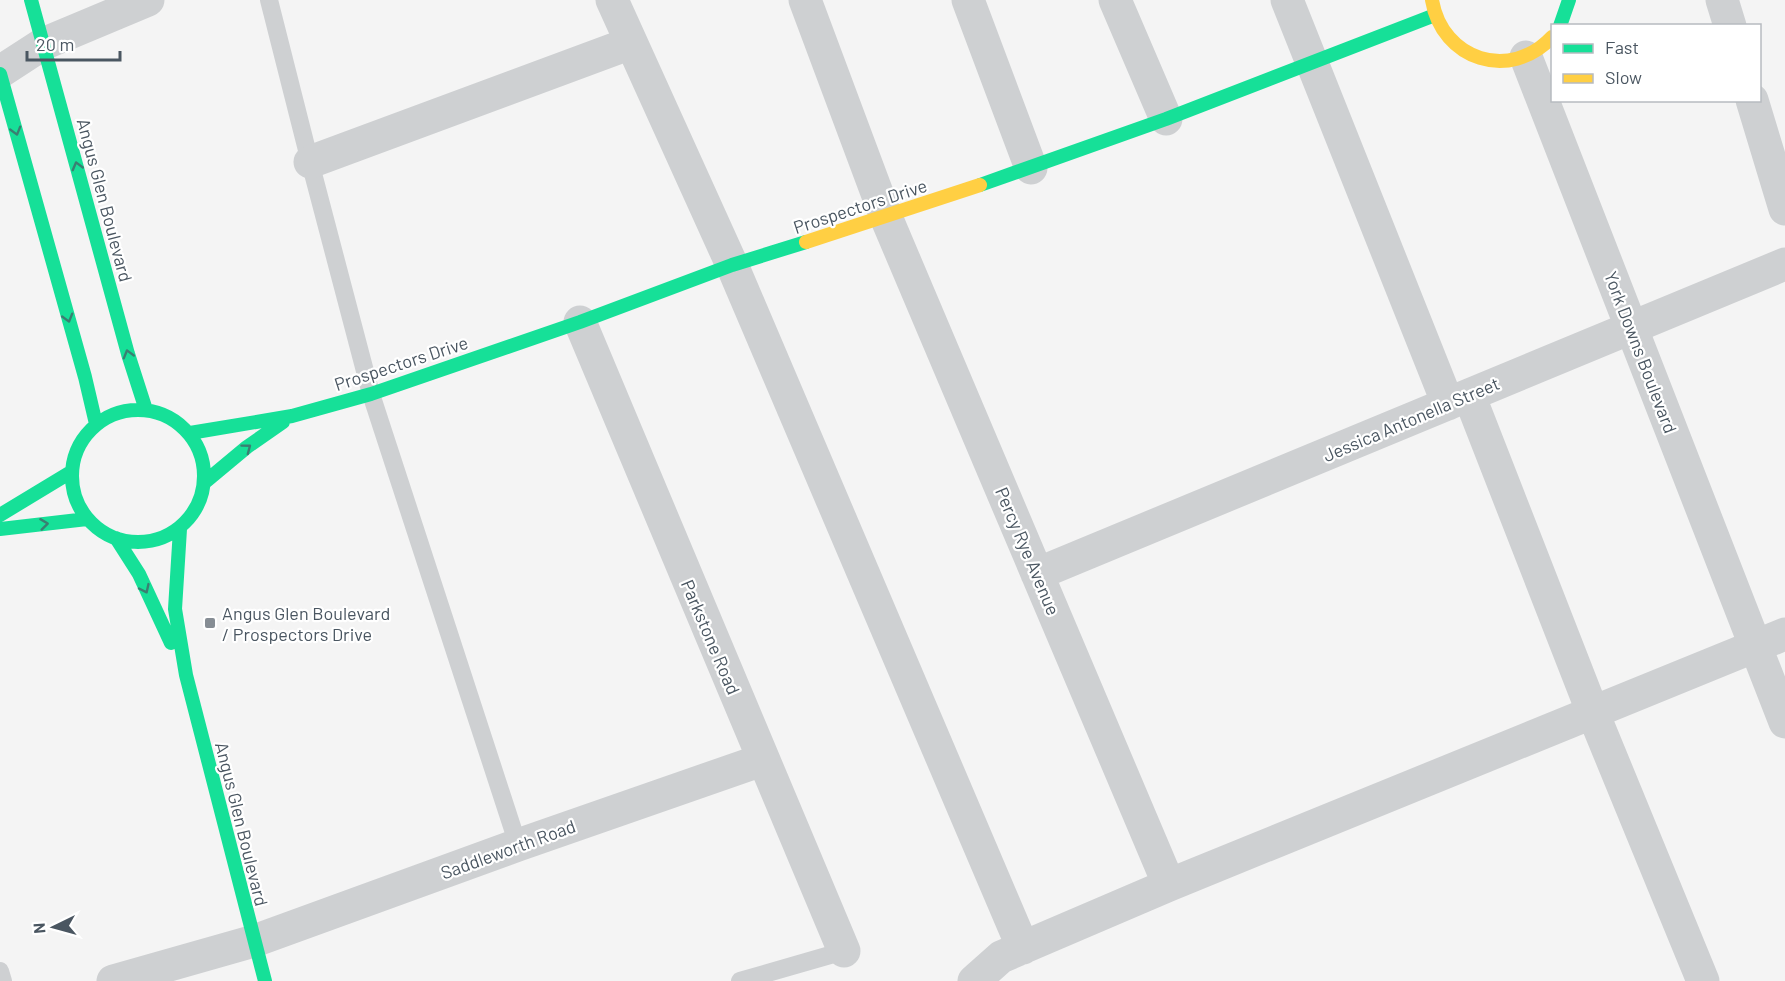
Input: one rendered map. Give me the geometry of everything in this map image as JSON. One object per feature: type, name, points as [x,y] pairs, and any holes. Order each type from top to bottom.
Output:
[{"type":"street","name":"Angus Glen Boulevard","points":[[32,0],[128,354],[146,410]]},
{"type":"street","points":[[96,424],[0,73],[43,44],[148,0]]},
{"type":"street","points":[[612,0],[732,266],[1023,948]]},
{"type":"street","name":"Percy Rye Avenue","points":[[805,0],[886,217],[1169,885]]},
{"type":"street","points":[[968,0],[1031,168]]},
{"type":"street","points":[[1115,0],[1166,120]]},
{"type":"street","points":[[1287,0],[1312,63],[1593,713],[1703,981]]},
{"type":"street","points":[[1432,0],[1435,15],[1446,34],[1462,50],[1482,59],[1504,62],[1526,57],[1542,48],[1551,38]]},
{"type":"street","points":[[1561,24],[1569,0]]},
{"type":"street","points":[[1722,0],[1729,24]]},
{"type":"street","name":"Prospectors Drive","points":[[190,433],[292,416],[371,394],[580,322],[732,266],[886,217],[1166,120],[1435,15]]},
{"type":"street","points":[[310,162],[631,43]]},
{"type":"street","name":"York Downs Boulevard","points":[[1526,57],[1785,722]]},
{"type":"street","points":[[1753,102],[1785,209]]},
{"type":"street","name":"Jessica Antonella Street","points":[[1038,574],[1632,327],[1782,272]]},
{"type":"street","name":"Parkstone Road","points":[[580,322],[844,951]]},
{"type":"street","points":[[146,410],[170,417],[190,433],[202,455],[205,482],[197,508],[180,528],[156,541],[131,543],[104,532],[87,519],[75,497],[71,472],[80,445],[96,424],[120,412],[146,410]]},
{"type":"street","name":"Prospectors Drive","points":[[205,482],[247,447],[292,416]]},
{"type":"street","points":[[0,515],[71,472]]},
{"type":"street","points":[[0,529],[87,519]]},
{"type":"street","name":"Angus Glen Boulevard","points":[[180,528],[175,609],[186,675],[265,981]]},
{"type":"street","name":"Angus Glen Boulevard","points":[[116,538],[139,574],[186,675]]},
{"type":"street","points":[[974,981],[1001,957],[1169,885],[1785,634]]},
{"type":"street","name":"Saddleworth Road","points":[[113,981],[254,941],[518,845],[762,760]]},
{"type":"lane","points":[[269,0],[371,394],[518,845]]},
{"type":"lane","points":[[740,981],[844,951]]},
{"type":"lane","points":[[0,971],[3,981]]},
{"type":"traffic: fast","points":[[31,0],[128,354],[146,410]]},
{"type":"traffic: fast","points":[[1561,24],[1569,0]]},
{"type":"traffic: fast","points":[[980,185],[1166,119],[1435,15]]},
{"type":"traffic: fast","points":[[0,74],[85,377],[96,424]]},
{"type":"traffic: fast","points":[[190,433],[292,416],[371,394],[580,322],[732,265],[806,242]]},
{"type":"traffic: fast","points":[[138,410],[163,415],[185,429],[199,451],[204,476],[199,501],[185,523],[163,537],[138,542],[113,537],[91,523],[77,501],[72,476],[77,451],[91,429],[113,415],[138,410]]},
{"type":"traffic: fast","points":[[205,482],[247,447],[283,422]]},
{"type":"traffic: fast","points":[[0,515],[71,472]]},
{"type":"traffic: fast","points":[[0,529],[87,519]]},
{"type":"traffic: fast","points":[[180,529],[175,609],[186,675],[265,981]]},
{"type":"traffic: fast","points":[[116,538],[139,574],[171,643]]},
{"type":"traffic: slow","points":[[1432,0],[1438,21],[1449,37],[1463,50],[1480,58],[1498,61],[1517,59],[1535,51],[1551,38]]},
{"type":"traffic: slow","points":[[806,242],[980,185]]},
{"type":"place","name":"Angus Glen Boulevard / Prospectors Drive","points":[[210,623]]}]
